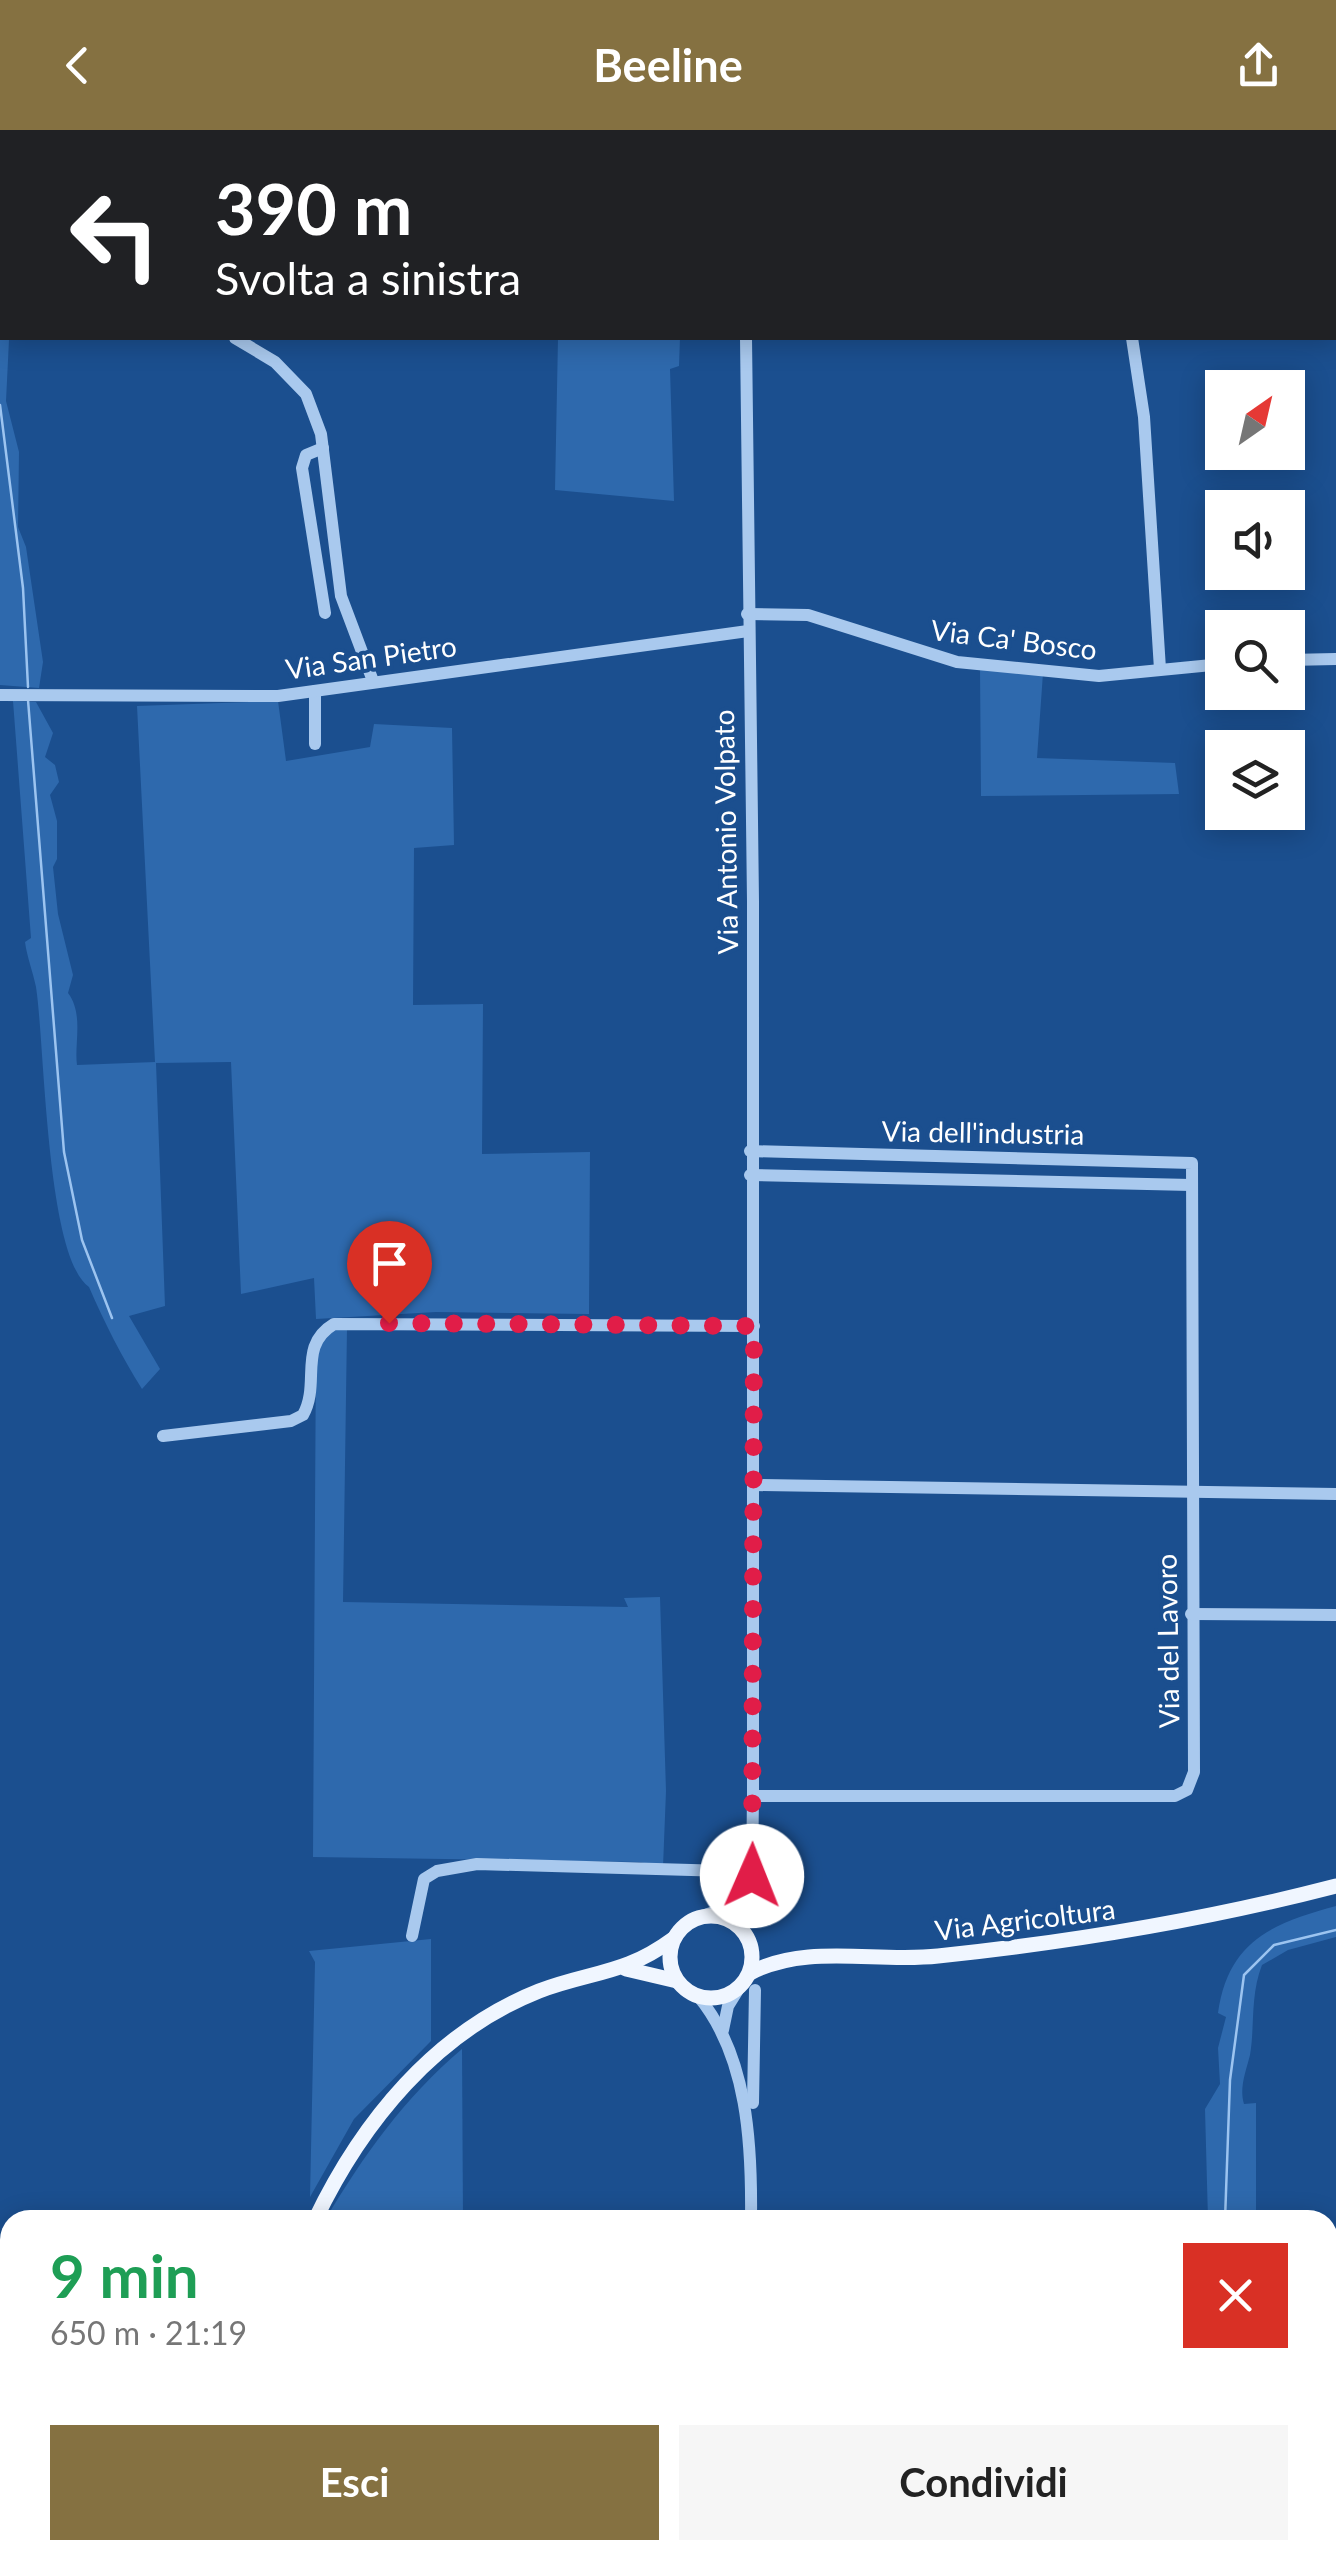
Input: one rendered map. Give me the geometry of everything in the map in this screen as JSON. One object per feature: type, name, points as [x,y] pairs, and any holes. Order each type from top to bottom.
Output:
[{"type":"main road","name":"Via Agricoltura","points":[[744,1933],[794,1958],[932,1957],[1092,1937],[1261,1906],[1336,1886]]},
{"type":"main road","points":[[320,2210],[340,2168],[370,2122],[462,2034],[539,1991],[626,1969],[673,1940],[696,1918],[718,1916],[744,1933],[749,1983],[721,1997],[698,1996],[678,1981],[626,1969]]},
{"type":"main road","points":[[673,1940],[670,1961],[678,1981]]},
{"type":"main road","name":"Via Agricoltura","points":[[749,1983],[794,1958]]},
{"type":"street","points":[[239,340],[275,362],[306,394],[323,448],[340,596],[373,681]]},
{"type":"street","name":"Via Antonio Volpato","points":[[744,1933],[753,1796],[754,1484],[750,1176],[753,900],[746,340]]},
{"type":"street","points":[[1132,340],[1144,417],[1160,669]]},
{"type":"street","points":[[323,448],[306,455],[302,468],[325,613]]},
{"type":"street","name":"Via Ca' Bosco","points":[[747,614],[808,615],[957,662],[1100,676],[1205,665]]},
{"type":"street","name":"Via San Pietro","points":[[7,695],[278,696],[748,632]]},
{"type":"street","points":[[1305,660],[1336,659]]},
{"type":"street","points":[[315,691],[315,742]]},
{"type":"street","name":"Via dell'industria","points":[[750,1151],[1166,1162]]},
{"type":"street","points":[[1166,1184],[1166,1162],[1192,1163],[1190,1491]]},
{"type":"street","name":"Via dell'industria","points":[[750,1176],[1191,1185]]},
{"type":"street","points":[[163,1436],[291,1421],[303,1415],[315,1341],[334,1324],[754,1326]]},
{"type":"street","points":[[754,1484],[1336,1494]]},
{"type":"street","name":"Via del Lavoro","points":[[753,1796],[1175,1796],[1187,1790],[1194,1772],[1190,1491]]},
{"type":"street","points":[[1192,1614],[1336,1615]]},
{"type":"street","points":[[412,1936],[418,1892],[424,1879],[452,1867],[477,1864],[726,1871],[750,1883],[726,1908],[696,1918]]},
{"type":"street","points":[[723,2030],[728,2006],[749,1983]]},
{"type":"street","points":[[749,1983],[754,2052],[752,2103]]},
{"type":"street","points":[[698,1996],[723,2030],[730,2054],[752,2142],[752,2210]]},
{"type":"street","points":[[730,2054],[754,2052]]},
{"type":"shaded area","points":[[0,340],[9,340],[6,401],[19,452],[18,527],[26,547],[43,662],[39,688],[0,685]]},
{"type":"shaded area","points":[[558,340],[680,340],[679,366],[670,369],[674,501],[555,490]]},
{"type":"shaded area","points":[[980,668],[1043,673],[1037,758],[1175,763],[1179,794],[981,796]]},
{"type":"shaded area","points":[[13,701],[36,702],[53,733],[45,757],[55,765],[59,782],[50,795],[57,821],[57,859],[53,867],[58,914],[73,975],[68,993],[76,1010],[77,1065],[155,1062],[137,706],[278,701],[286,761],[370,747],[374,724],[452,728],[454,845],[414,848],[413,1005],[483,1004],[482,1154],[590,1152],[589,1314],[436,1312],[316,1319],[314,1278],[241,1294],[231,1062],[156,1063],[165,1306],[129,1316],[160,1369],[142,1389],[89,1287],[75,1268],[56,1194],[36,987],[25,942],[31,938]]},
{"type":"shaded area","points":[[347,1328],[343,1602],[628,1607],[624,1598],[660,1597],[666,1791],[663,1867],[640,1862],[313,1857],[316,1343],[323,1331]]},
{"type":"shaded area","points":[[1336,1906],[1336,1937],[1288,1950],[1262,1965],[1242,2092],[1244,2104],[1256,2103],[1256,2210],[1208,2210],[1205,2109],[1220,2084],[1218,2048],[1226,2017],[1218,2013],[1223,1988],[1243,1952],[1257,1939],[1292,1920]]},
{"type":"shaded area","points":[[431,1939],[431,2041],[354,2119],[310,2197],[315,1962],[309,1951]]},
{"type":"shaded area","points":[[462,2049],[463,2210],[331,2210],[386,2129]]},
{"type":"waterway","points":[[0,405],[23,588],[28,687]]},
{"type":"waterway","points":[[28,700],[64,1152],[82,1240],[112,1318]]},
{"type":"waterway","points":[[1225,2210],[1230,2080],[1244,1975],[1274,1945],[1336,1930]]},
{"type":"route","points":[[389,1323],[754,1326],[752,1876]]}]
